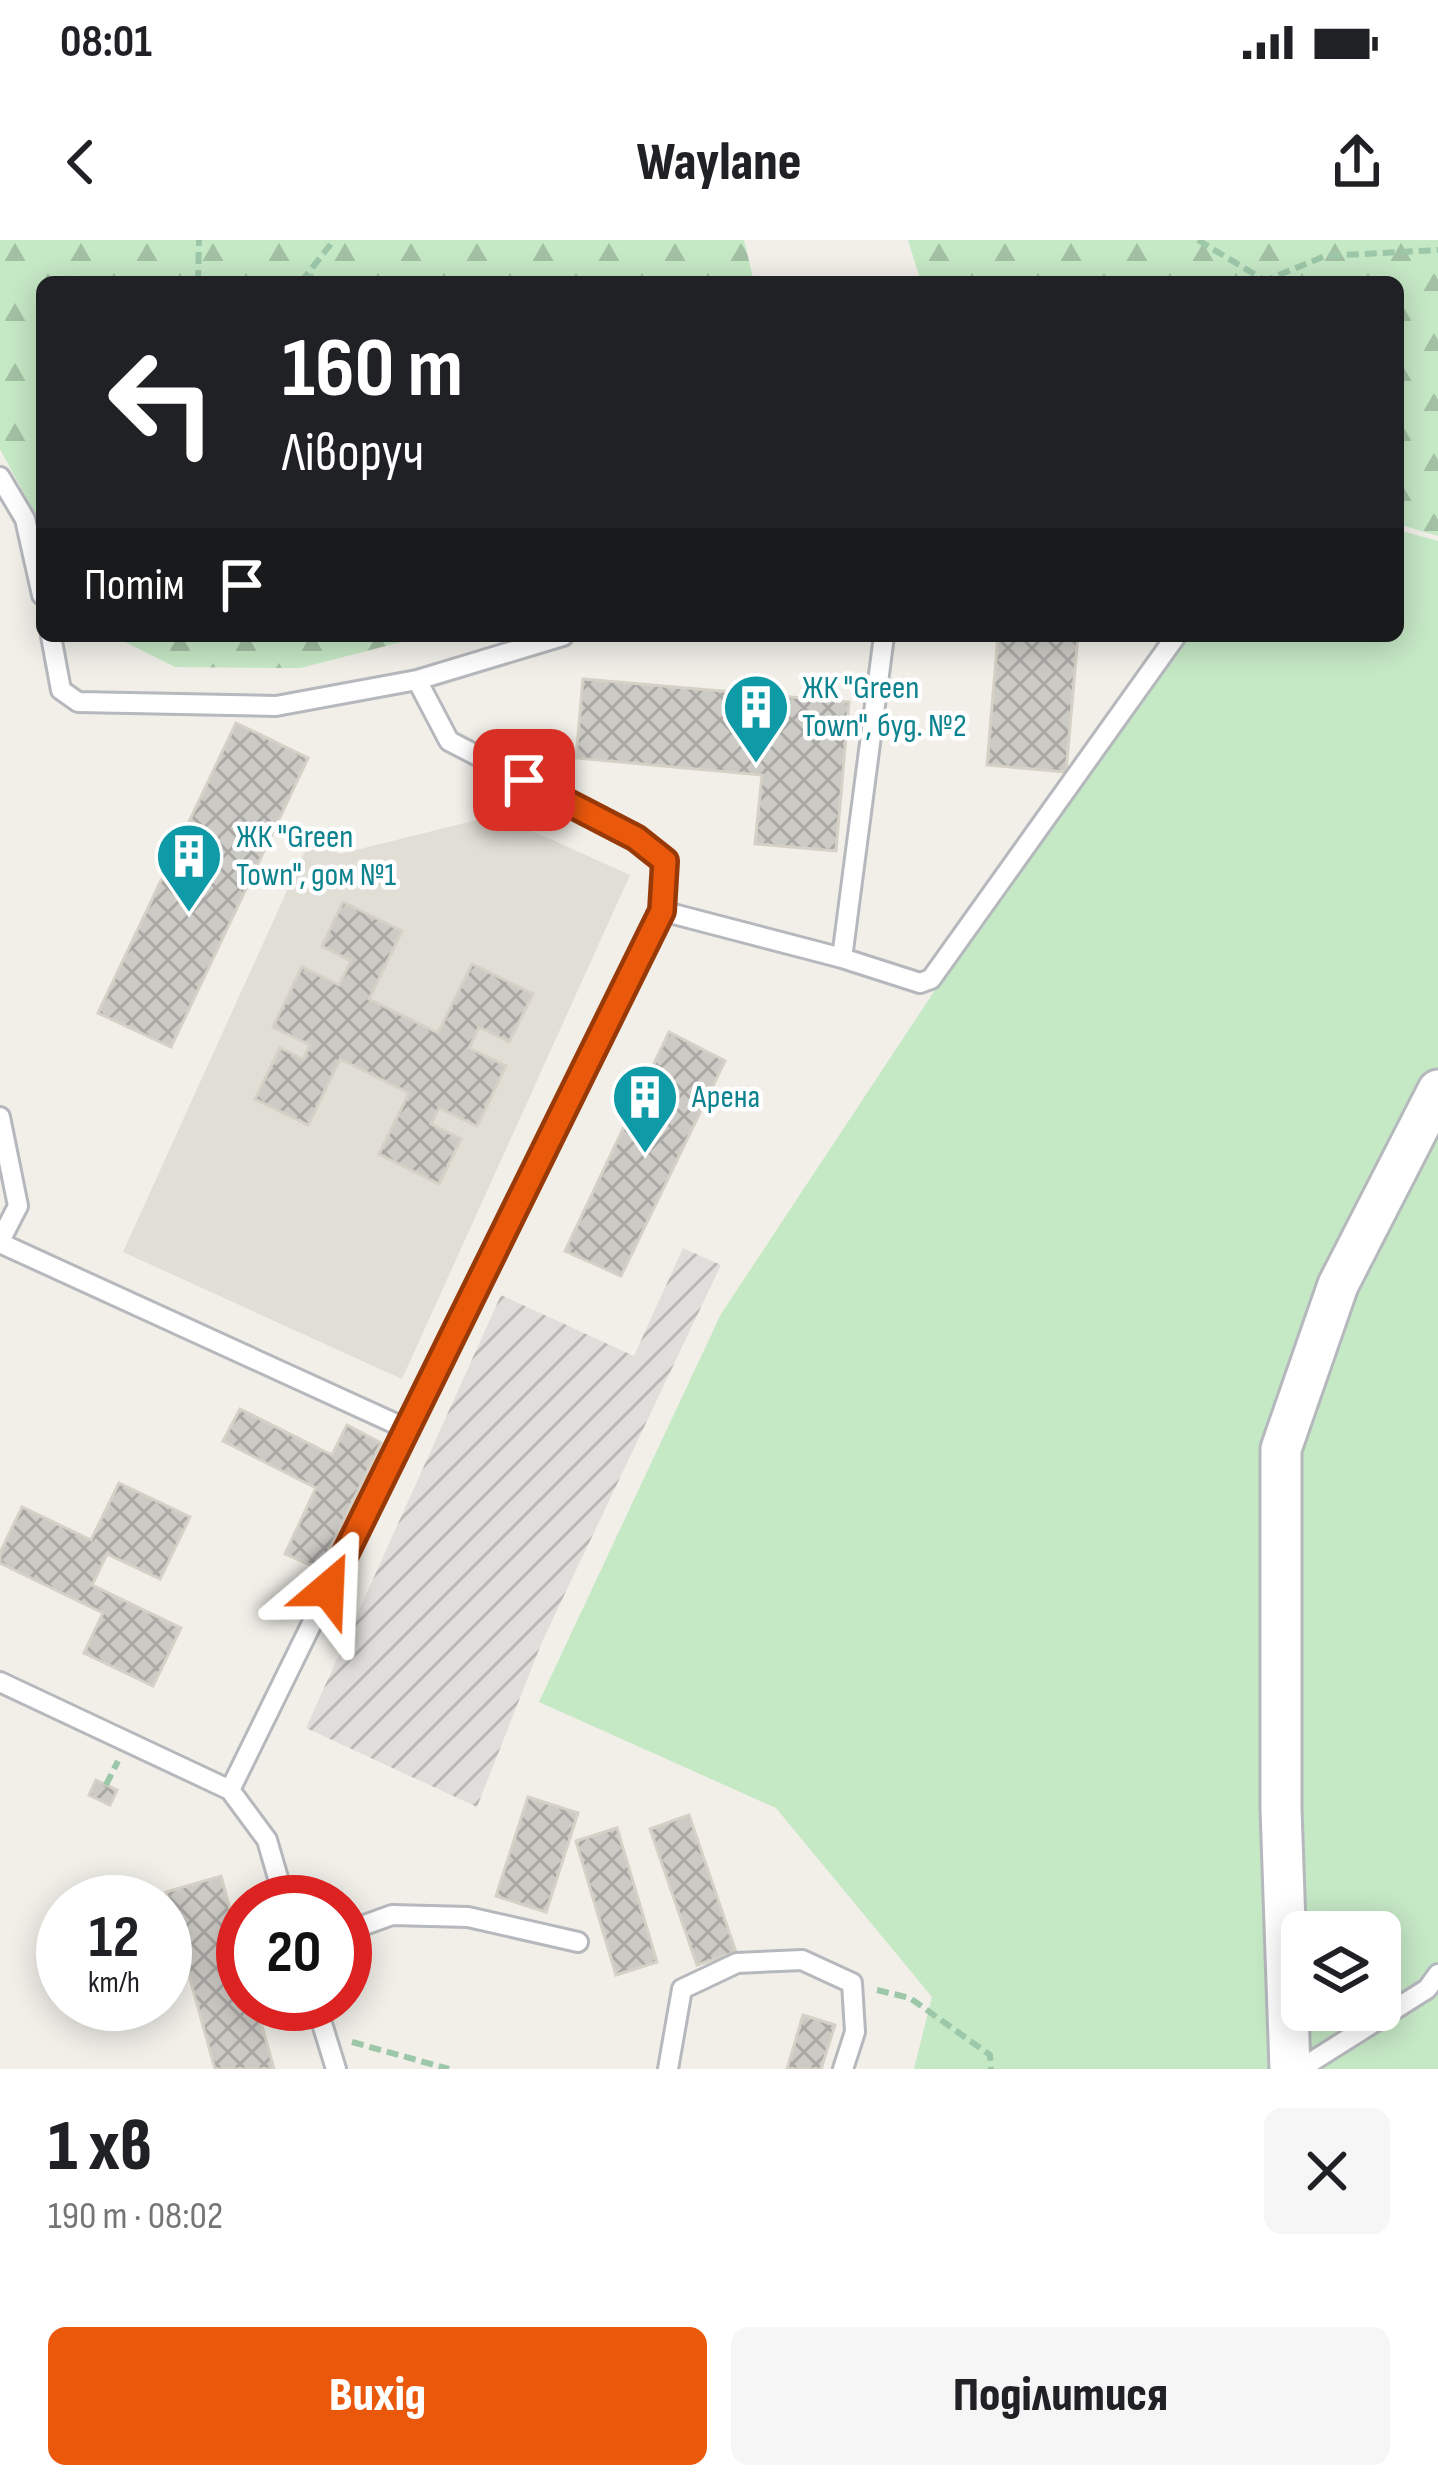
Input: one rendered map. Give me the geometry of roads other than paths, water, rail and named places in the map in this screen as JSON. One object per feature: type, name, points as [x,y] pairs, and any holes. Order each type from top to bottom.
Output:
[{"type":"street","points":[[1290,2069],[1281,1809],[1282,1449],[1338,1286],[1438,1090]]},
{"type":"lane","points":[[0,477],[25,519],[36,568]]},
{"type":"lane","points":[[52,642],[61,690],[78,702],[276,706],[417,680],[543,642]]},
{"type":"lane","points":[[842,958],[883,642]]},
{"type":"lane","points":[[662,911],[920,983],[931,979],[1172,642]]},
{"type":"lane","points":[[230,1790],[662,911],[665,861],[636,838],[448,741],[417,680]]},
{"type":"lane","points":[[0,1117],[18,1206],[0,1242],[407,1429]]},
{"type":"lane","points":[[0,1682],[230,1790],[267,1840],[277,1875]]},
{"type":"lane","points":[[372,1922],[392,1915],[468,1917],[578,1942]]},
{"type":"lane","points":[[668,2069],[682,1989],[737,1963],[802,1960],[852,1983],[855,2032],[843,2069]]},
{"type":"lane","points":[[1300,2069],[1427,1989],[1438,1974]]},
{"type":"lane","points":[[325,2031],[336,2069]]},
{"type":"place","name":"ЖК \"Green Town\", буд. №2","points":[[756,766]]},
{"type":"place","name":"ЖК \"Green Town\", дом №1","points":[[189,915]]},
{"type":"place","name":"Арена","points":[[645,1156]]}]
